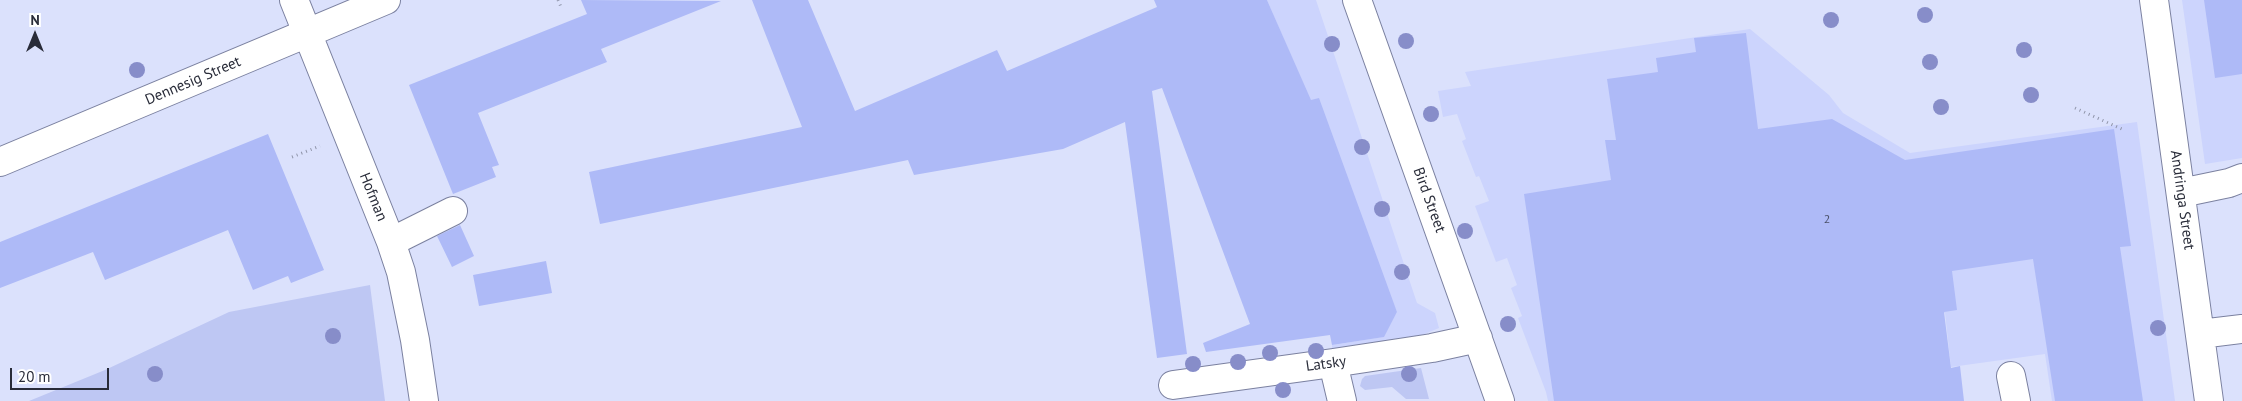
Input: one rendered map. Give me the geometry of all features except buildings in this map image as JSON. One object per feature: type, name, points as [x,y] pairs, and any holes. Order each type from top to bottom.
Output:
[{"type":"street","name":"Hofman","points":[[294,0],[309,33],[391,242],[406,290],[424,401]]},
{"type":"street","name":"Dennesig Street","points":[[0,162],[386,0]]},
{"type":"street","name":"Bird Street","points":[[1357,0],[1500,401]]},
{"type":"street","name":"Andringa Street","points":[[2154,0],[2209,401]]},
{"type":"street","points":[[2181,193],[2229,183],[2242,178]]},
{"type":"street","points":[[391,242],[453,211]]},
{"type":"street","points":[[2200,334],[2242,329]]},
{"type":"street","name":"Latsky","points":[[1173,385],[1432,348],[1478,338]]},
{"type":"street","points":[[1333,363],[1342,401]]},
{"type":"path","points":[[558,0],[561,7]]},
{"type":"path","points":[[2075,108],[2124,130]]},
{"type":"path","points":[[292,157],[312,149]]},
{"type":"shaded area","points":[[1267,0],[1316,0],[1417,303],[1435,313],[1439,328],[1417,337],[1388,343],[1332,349],[1332,345],[1383,337],[1397,312],[1296,103],[1305,88]]},
{"type":"shaded area","points":[[2182,0],[2242,0],[2242,158],[2205,164]]},
{"type":"shaded area","points":[[1750,29],[1829,95],[1843,113],[1910,153],[2137,122],[2175,401],[2052,401],[2045,354],[1951,367],[1945,313],[1882,324],[1894,401],[1548,401],[1518,318],[1522,316],[1511,288],[1517,285],[1507,258],[1496,262],[1475,206],[1489,201],[1479,176],[1476,177],[1462,141],[1466,139],[1457,114],[1443,117],[1438,91],[1471,86],[1465,72]]},
{"type":"shaded area","points":[[370,285],[385,401],[29,401],[105,370],[229,312]]},
{"type":"shaded area","points":[[1421,368],[1429,399],[1406,399],[1392,387],[1365,390],[1360,386],[1365,376]]}]
